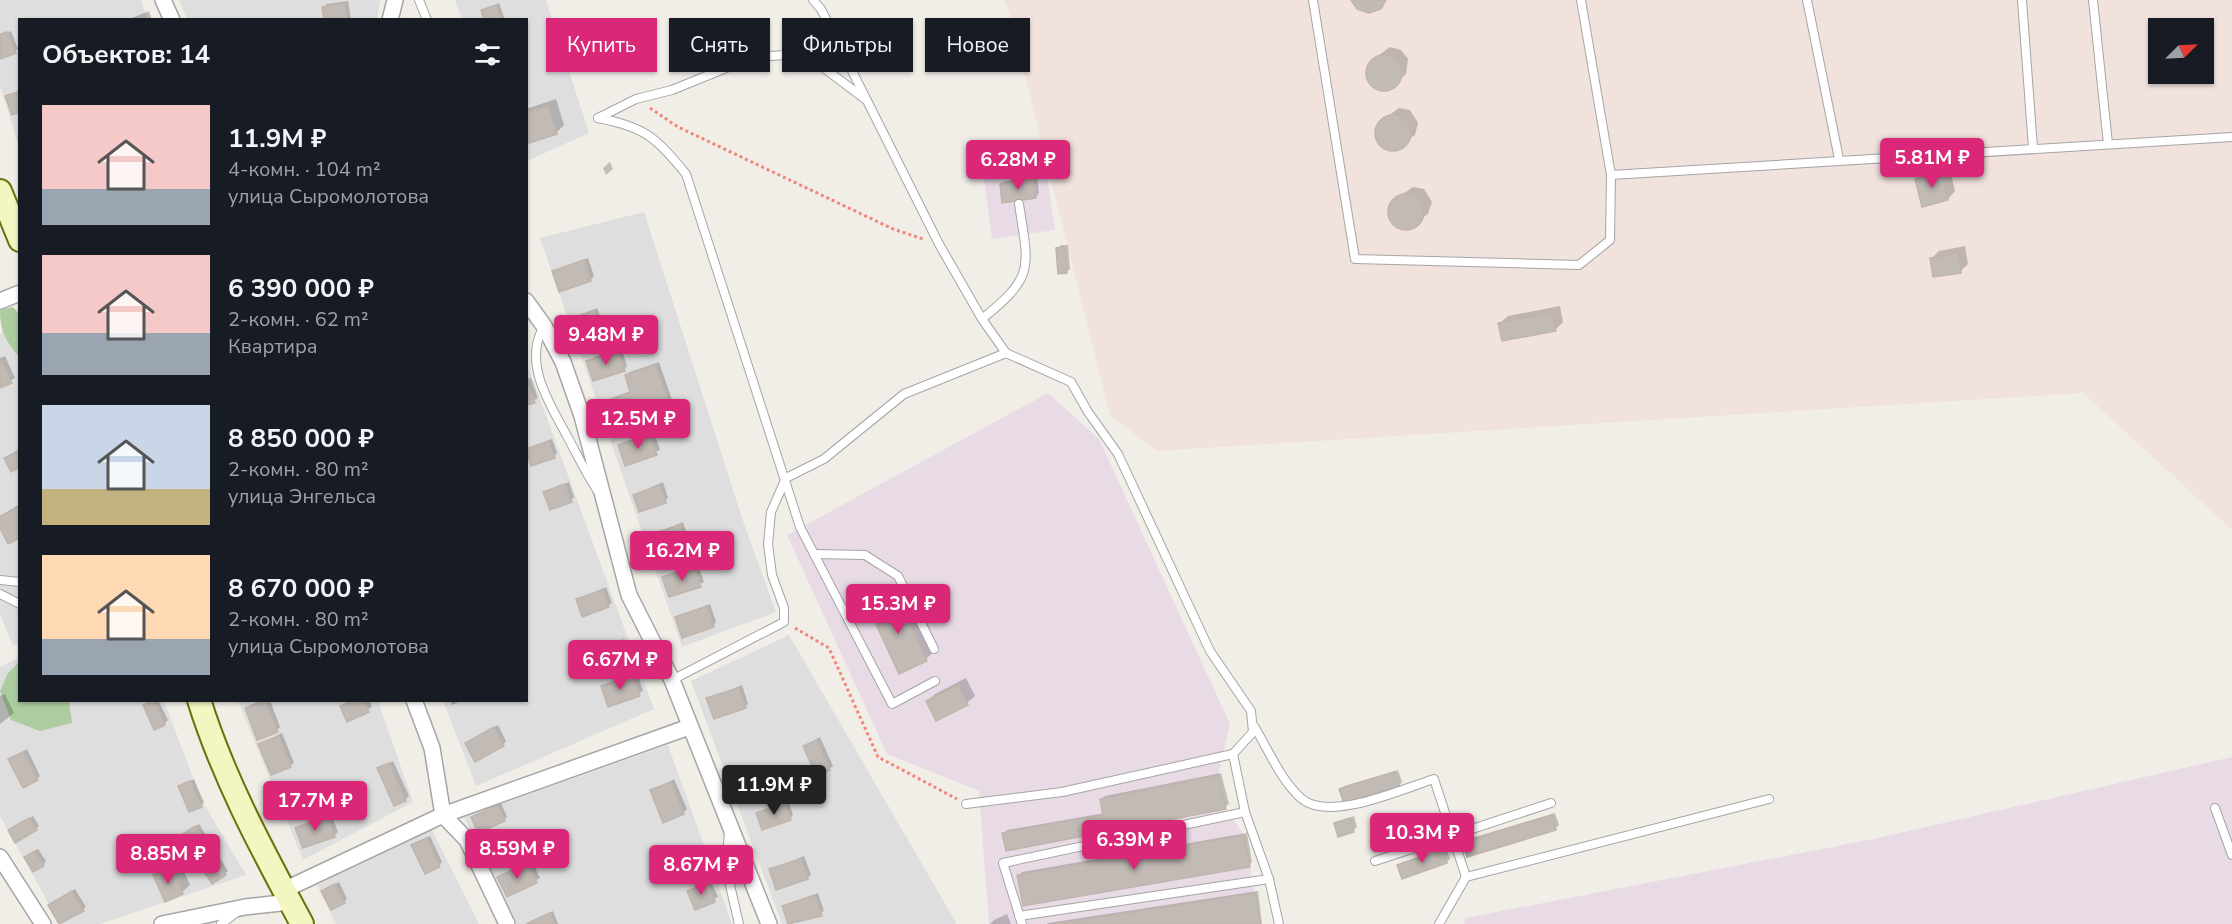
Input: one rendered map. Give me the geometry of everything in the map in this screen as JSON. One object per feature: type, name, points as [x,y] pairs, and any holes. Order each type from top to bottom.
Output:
[{"type":"main road","points":[[0,191],[18,235]]},
{"type":"main road","points":[[201,702],[211,738],[242,811],[302,924]]},
{"type":"street","points":[[163,0],[171,18]]},
{"type":"street","points":[[390,18],[395,0]]},
{"type":"street","points":[[0,302],[18,294]]},
{"type":"street","points":[[528,304],[544,326],[573,389],[606,503],[629,595],[672,680],[769,924]]},
{"type":"street","points":[[415,702],[432,748],[443,815],[467,840],[507,924]]},
{"type":"street","points":[[162,924],[287,896],[443,815],[689,727]]},
{"type":"street","points":[[0,857],[43,924]]},
{"type":"lane","points":[[419,0],[426,18]]},
{"type":"lane","points":[[813,0],[822,9],[939,244],[981,319],[1006,353],[1071,382],[1118,454],[1210,651],[1251,711],[1253,732],[1233,754],[1062,792],[966,804]]},
{"type":"lane","points":[[1313,0],[1355,259],[1579,265],[1610,240],[1611,175],[1581,0]]},
{"type":"lane","points":[[1807,0],[1839,159]]},
{"type":"lane","points":[[2022,0],[2033,148]]},
{"type":"lane","points":[[2093,0],[2108,144]]},
{"type":"lane","points":[[867,101],[812,59],[786,55],[753,57],[672,90],[636,99],[598,118],[630,124],[661,145],[686,174],[800,527],[892,704],[936,681]]},
{"type":"lane","points":[[1611,175],[1839,159],[2232,137]]},
{"type":"lane","points":[[981,319],[1011,295],[1027,264],[1019,204]]},
{"type":"lane","points":[[544,326],[538,339],[537,351],[543,391],[582,467],[606,503]]},
{"type":"lane","points":[[672,680],[784,622],[784,608],[772,576],[768,544],[771,512],[786,478],[824,459],[904,394],[1006,353]]},
{"type":"lane","points":[[814,554],[865,555],[898,576],[934,649]]},
{"type":"lane","points":[[0,580],[18,582]]},
{"type":"lane","points":[[0,594],[18,603]]},
{"type":"lane","points":[[1252,722],[1284,776],[1303,800],[1323,808],[1343,807],[1434,779],[1466,877]]},
{"type":"lane","points":[[1233,754],[1245,812],[1269,879],[1280,924]]},
{"type":"lane","points":[[1438,924],[1466,877],[1769,799]]},
{"type":"lane","points":[[1375,861],[1551,803]]},
{"type":"lane","points":[[2215,808],[2232,855]]},
{"type":"lane","points":[[1245,812],[1003,863],[1021,920],[1269,879]]},
{"type":"lane","points":[[729,825],[726,868],[739,924]]},
{"type":"lane","points":[[221,924],[245,907]]},
{"type":"path","points":[[636,99],[678,127],[893,229],[939,244]]},
{"type":"path","points":[[784,622],[829,648],[878,757],[966,804]]},
{"type":"shaded area","points":[[0,0],[141,0],[148,18],[18,18],[18,143],[0,86]]},
{"type":"shaded area","points":[[179,0],[380,0],[377,18],[187,18]]},
{"type":"shaded area","points":[[455,0],[546,0],[552,18],[546,18],[546,72],[569,72],[589,133],[528,161],[528,18],[462,18]]},
{"type":"shaded area","points":[[1004,0],[2232,0],[2232,530],[2083,393],[1157,451],[1110,415],[1024,72],[1030,72],[1030,18],[1011,18]]},
{"type":"shaded area","points":[[1044,157],[1055,230],[992,239],[982,166]]},
{"type":"shaded area","points":[[644,212],[743,521],[776,612],[682,647],[540,238]]},
{"type":"shaded area","points":[[18,321],[18,644],[13,646],[0,614],[0,334]]},
{"type":"shaded area","points":[[528,367],[654,709],[476,786],[443,702],[528,702]]},
{"type":"shaded area","points":[[1048,393],[1099,439],[1230,724],[1218,775],[1226,809],[1244,835],[1260,924],[989,924],[979,791],[887,754],[787,535]]},
{"type":"shaded area","points":[[789,635],[956,924],[782,924],[691,681]]},
{"type":"shaded area","points":[[18,658],[18,702],[164,702],[201,799],[246,875],[100,924],[60,924],[0,816],[0,667]]},
{"type":"shaded area","points":[[238,702],[378,702],[413,802],[303,860]]},
{"type":"shaded area","points":[[668,745],[732,924],[517,924],[464,817]]},
{"type":"shaded area","points":[[2232,757],[2232,924],[1464,924],[1466,918],[1873,839]]},
{"type":"shaded area","points":[[432,830],[479,924],[336,924],[317,885]]},
{"type":"green space","points":[[13,307],[18,313],[18,356],[2,330],[0,310]]},
{"type":"green space","points":[[18,663],[18,702],[69,702],[72,723],[40,731],[11,720],[0,691],[8,673]]},
{"type":"building","points":[[1351,0],[1386,0],[1381,9],[1369,13],[1357,9]]},
{"type":"building","points":[[345,3],[347,18],[324,18],[322,7]]},
{"type":"building","points":[[496,5],[500,18],[483,18],[481,10]]},
{"type":"building","points":[[7,32],[16,53],[1,59],[0,34]]},
{"type":"building","points":[[1384,55],[1397,60],[1402,73],[1397,86],[1384,91],[1371,86],[1366,73],[1371,60]]},
{"type":"building","points":[[18,92],[18,113],[12,115],[5,96]]},
{"type":"building","points":[[548,106],[557,134],[528,143],[528,112]]},
{"type":"building","points":[[1393,115],[1406,120],[1411,133],[1406,146],[1393,151],[1380,146],[1375,133],[1380,120]]},
{"type":"building","points":[[1942,172],[1948,200],[1922,207],[1915,179]]},
{"type":"building","points":[[1034,179],[1036,198],[1002,203],[1000,184]]},
{"type":"building","points":[[1406,194],[1419,199],[1424,212],[1419,225],[1406,230],[1393,225],[1388,212],[1393,199]]},
{"type":"building","points":[[1065,247],[1067,273],[1058,274],[1056,248]]},
{"type":"building","points":[[1958,253],[1961,273],[1933,277],[1930,258]]},
{"type":"building","points":[[584,260],[591,281],[559,292],[552,271]]},
{"type":"building","points":[[594,310],[601,328],[577,337],[571,319]]},
{"type":"building","points":[[1552,313],[1556,331],[1502,341],[1498,323]]},
{"type":"building","points":[[618,350],[625,371],[593,381],[586,361]]},
{"type":"building","points":[[0,359],[12,383],[0,388]]},
{"type":"building","points":[[655,365],[670,405],[612,426],[603,402],[630,392],[625,375]]},
{"type":"building","points":[[528,385],[535,403],[528,405]]},
{"type":"building","points":[[650,434],[657,455],[625,466],[618,445]]},
{"type":"building","points":[[549,441],[555,458],[531,466],[528,448]]},
{"type":"building","points":[[18,451],[18,468],[11,472],[4,458]]},
{"type":"building","points":[[565,484],[572,502],[550,510],[543,492]]},
{"type":"building","points":[[660,485],[666,503],[639,512],[633,495]]},
{"type":"building","points":[[18,508],[18,539],[8,544],[0,528],[0,516]]},
{"type":"building","points":[[680,525],[687,545],[655,556],[648,535]]},
{"type":"building","points":[[694,566],[701,587],[669,597],[662,577]]},
{"type":"building","points":[[603,590],[609,607],[582,617],[576,599]]},
{"type":"building","points":[[897,596],[927,661],[899,674],[869,609]]},
{"type":"building","points":[[707,606],[714,627],[682,638],[675,617]]},
{"type":"building","points":[[621,642],[628,660],[601,670],[594,652]]},
{"type":"building","points":[[633,675],[640,696],[608,707],[601,686]]},
{"type":"building","points":[[958,685],[968,705],[936,721],[926,701]]},
{"type":"building","points":[[739,688],[746,708],[714,719],[706,698]]},
{"type":"building","points":[[155,702],[165,725],[154,730],[143,705]]},
{"type":"building","points":[[266,702],[278,732],[257,740],[245,708]]},
{"type":"building","points":[[349,702],[365,702],[369,712],[347,722],[340,706]]},
{"type":"building","points":[[494,727],[504,746],[475,762],[465,743]]},
{"type":"building","points":[[279,736],[291,767],[271,775],[258,744]]},
{"type":"building","points":[[817,740],[830,770],[816,776],[803,746]]},
{"type":"building","points":[[23,752],[38,780],[23,788],[8,759]]},
{"type":"building","points":[[389,763],[406,801],[394,806],[377,768]]},
{"type":"building","points":[[1395,772],[1400,787],[1344,803],[1339,789]]},
{"type":"building","points":[[1218,775],[1226,809],[1006,851],[1002,833],[1103,815],[1100,799]]},
{"type":"building","points":[[190,781],[202,807],[189,812],[178,786]]},
{"type":"building","points":[[671,782],[684,814],[663,823],[650,790]]},
{"type":"building","points":[[785,802],[791,820],[762,830],[756,813]]},
{"type":"building","points":[[497,805],[505,821],[478,833],[471,817]]},
{"type":"building","points":[[1552,815],[1556,830],[1467,857],[1463,842]]},
{"type":"building","points":[[327,816],[335,837],[303,848],[295,828]]},
{"type":"building","points":[[29,818],[37,830],[15,843],[8,830]]},
{"type":"building","points":[[1350,818],[1354,832],[1338,837],[1334,823]]},
{"type":"building","points":[[195,826],[226,875],[212,884],[181,835]]},
{"type":"building","points":[[1244,835],[1250,867],[1023,906],[1017,875]]},
{"type":"building","points":[[427,838],[440,867],[425,874],[411,845]]},
{"type":"building","points":[[1442,849],[1447,863],[1402,879],[1397,865]]},
{"type":"building","points":[[35,851],[44,866],[33,872],[24,857]]},
{"type":"building","points":[[801,859],[808,879],[776,890],[769,869]]},
{"type":"building","points":[[528,863],[537,883],[507,897],[497,877]]},
{"type":"building","points":[[171,867],[183,894],[165,902],[153,875]]},
{"type":"building","points":[[708,883],[715,902],[695,910],[687,891]]},
{"type":"building","points":[[335,884],[345,903],[331,910],[321,891]]},
{"type":"building","points":[[72,891],[84,911],[59,924],[48,905]]},
{"type":"building","points":[[1255,893],[1260,924],[1056,924]]},
{"type":"building","points":[[815,895],[822,916],[788,924],[782,906]]},
{"type":"building","points":[[550,913],[555,924],[526,924]]}]
